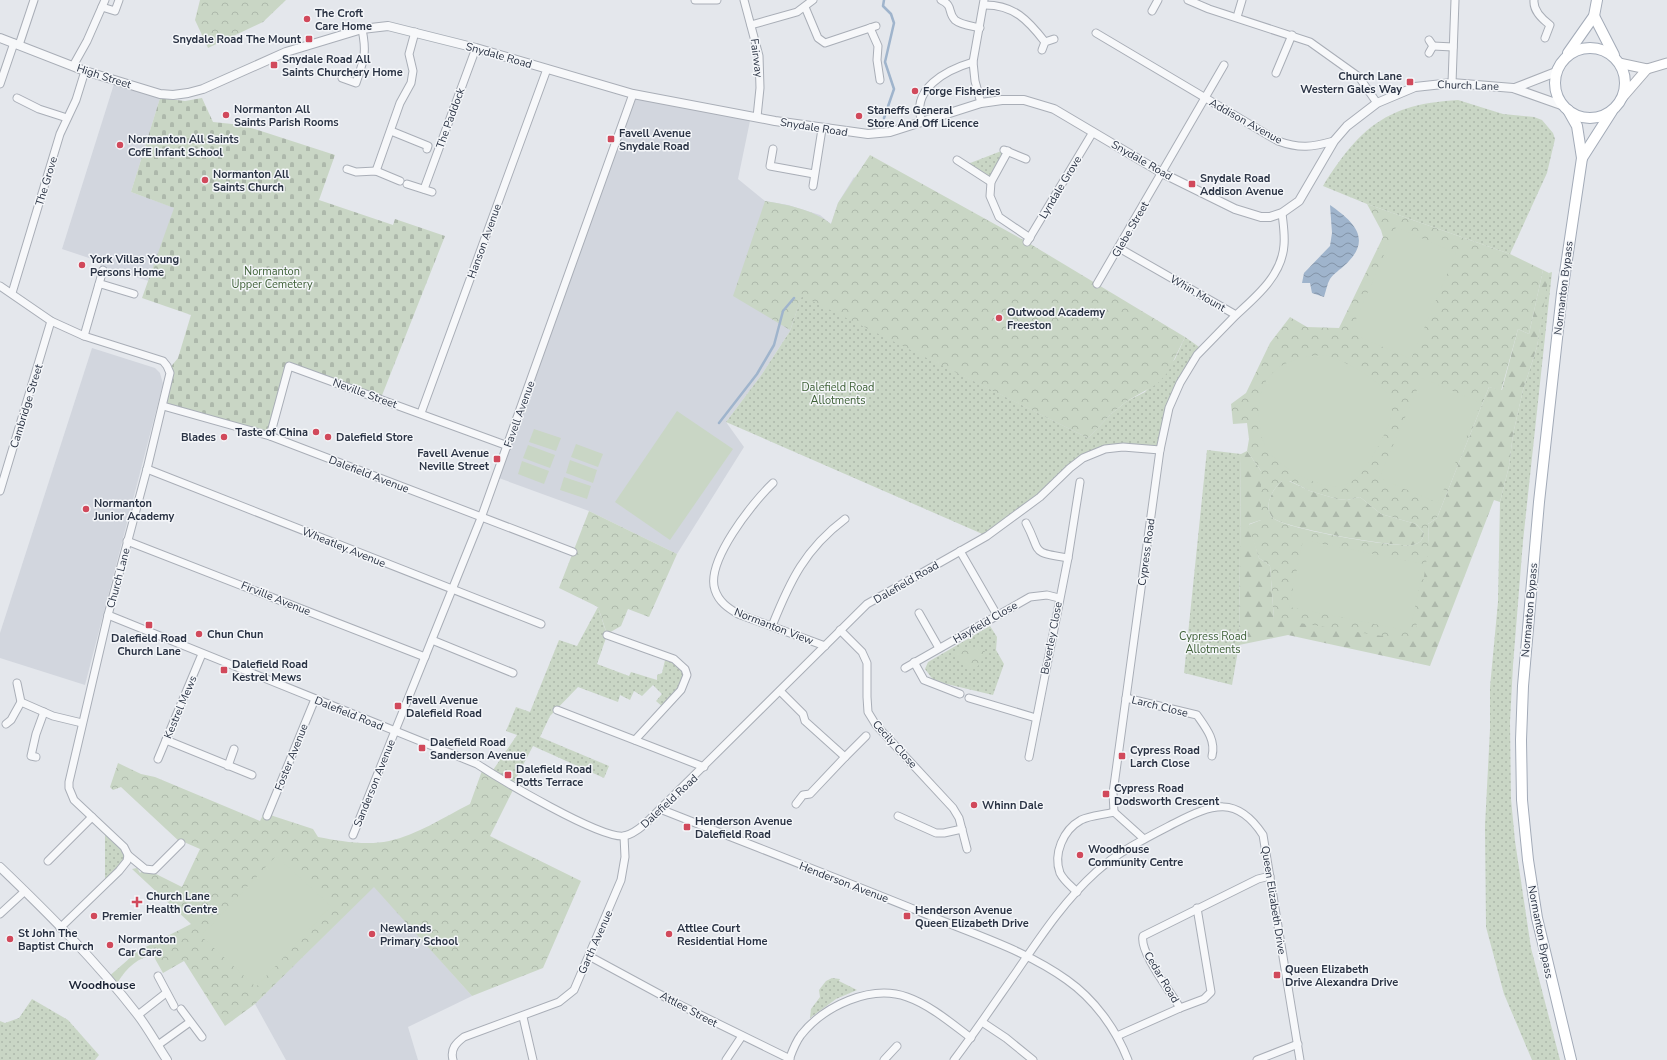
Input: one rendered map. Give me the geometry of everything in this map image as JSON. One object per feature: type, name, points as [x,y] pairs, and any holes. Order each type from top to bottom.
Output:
[{"type":"main road","points":[[1597,0],[1594,16],[1558,68],[1556,91],[1566,108],[1581,117],[1589,118],[1607,113],[1613,109],[1647,69]]},
{"type":"main road","points":[[1594,16],[1625,78],[1621,100]]},
{"type":"main road","points":[[1558,68],[1572,52],[1591,47],[1609,53],[1617,61],[1647,69],[1667,63]]},
{"type":"main road","name":"Normanton Bypass","points":[[1566,108],[1577,126],[1582,158],[1564,276],[1539,495],[1523,678],[1521,740],[1522,800],[1532,889],[1550,976],[1571,1060]]},
{"type":"main road","name":"Normanton Bypass","points":[[1582,158],[1613,109]]},
{"type":"street","points":[[0,84],[34,0]]},
{"type":"street","points":[[73,66],[88,41],[104,3],[115,11],[119,0]]},
{"type":"street","points":[[695,0],[716,0]]},
{"type":"street","name":"Fairway","points":[[744,0],[759,56],[760,72],[757,117]]},
{"type":"street","points":[[751,25],[786,16],[805,7],[813,0]]},
{"type":"street","points":[[941,0],[950,6],[954,19],[980,28]]},
{"type":"street","points":[[1152,11],[1158,0]]},
{"type":"street","points":[[1188,0],[1209,9],[1292,35],[1319,47],[1359,77],[1377,103]]},
{"type":"street","points":[[1237,17],[1242,0]]},
{"type":"street","points":[[1452,83],[1455,0]]},
{"type":"street","points":[[1534,0],[1535,10],[1550,25],[1545,38]]},
{"type":"street","points":[[981,104],[975,81],[973,62],[985,3],[1003,7],[1018,14],[1032,26],[1045,42]]},
{"type":"street","points":[[805,7],[818,38],[825,43],[873,27],[878,46],[877,60],[880,80]]},
{"type":"street","name":"Snydale Road","points":[[211,85],[275,56],[362,29],[388,26],[476,48],[633,94],[822,129],[868,134],[890,132],[981,104],[1010,100],[1024,100],[1054,109],[1162,173],[1244,213],[1261,216],[1270,216],[1282,213],[1298,201],[1334,141],[1348,126],[1377,103]]},
{"type":"street","points":[[342,78],[356,83],[365,57],[366,49],[362,29]]},
{"type":"street","points":[[376,171],[400,103],[407,91],[412,77],[409,54],[415,32]]},
{"type":"street","name":"Addison Avenue","points":[[1096,33],[1278,141],[1295,147],[1313,147],[1334,141]]},
{"type":"street","points":[[1276,73],[1292,35]]},
{"type":"street","name":"High Street","points":[[0,38],[85,71],[160,94],[188,94],[211,85]]},
{"type":"street","points":[[1045,42],[1054,39]]},
{"type":"street","points":[[1042,50],[1045,42]]},
{"type":"street","points":[[1431,46],[1453,47]]},
{"type":"street","name":"The Paddock","points":[[424,189],[476,48]]},
{"type":"street","points":[[922,122],[918,112],[924,92],[938,79],[956,67],[973,62]]},
{"type":"street","name":"Addison Avenue","points":[[1162,173],[1224,65]]},
{"type":"street","name":"Church Lane","points":[[1515,88],[1558,68]]},
{"type":"street","name":"Hanson Avenue","points":[[421,413],[547,69]]},
{"type":"street","name":"The Grove","points":[[12,293],[60,134],[76,100],[85,71]]},
{"type":"street","name":"Church Lane","points":[[1377,103],[1415,87],[1452,83],[1515,88],[1566,108]]},
{"type":"street","name":"Favell Avenue","points":[[395,731],[481,518],[508,446],[633,94]]},
{"type":"street","points":[[17,98],[39,109],[67,118]]},
{"type":"street","points":[[813,186],[822,129]]},
{"type":"street","points":[[391,131],[428,146],[427,149]]},
{"type":"street","name":"Lyndale Grove","points":[[991,182],[990,196],[999,217],[1028,240],[1093,132]]},
{"type":"street","points":[[773,149],[770,166],[814,174]]},
{"type":"street","points":[[965,156],[959,161],[991,182],[1006,151],[1026,159]]},
{"type":"street","points":[[347,169],[356,172],[376,171],[432,192]]},
{"type":"street","name":"Glebe Street","points":[[1097,284],[1162,173]]},
{"type":"street","name":"Whin Mount","points":[[1119,248],[1236,315],[1271,280],[1278,269],[1284,245],[1282,213]]},
{"type":"street","points":[[84,336],[103,270]]},
{"type":"street","points":[[99,284],[134,294]]},
{"type":"street","name":"Church Lane","points":[[0,286],[51,321],[84,336],[166,363],[170,377],[148,469],[127,541],[108,616],[82,723],[69,788],[74,800],[124,847],[128,856],[145,869],[154,870],[181,843]]},
{"type":"street","name":"Cypress Road","points":[[1114,812],[1113,794],[1126,698],[1160,450],[1169,408],[1180,383],[1202,349],[1236,315]]},
{"type":"street","name":"Cambridge Street","points":[[0,490],[51,321]]},
{"type":"street","name":"Neville Street","points":[[270,436],[289,366],[508,446]]},
{"type":"street","name":"Dalefield Avenue","points":[[163,406],[270,436],[572,552]]},
{"type":"street","name":"Dalefield Road","points":[[108,616],[476,764],[509,785],[600,831],[624,836],[645,824],[867,604],[987,536],[1028,507],[1083,458],[1105,449],[1117,448],[1160,450]]},
{"type":"street","name":"Wheatley Avenue","points":[[148,469],[541,624]]},
{"type":"street","name":"Beverley Close","points":[[1029,757],[1068,558],[1080,482]]},
{"type":"street","name":"Normanton View","points":[[772,483],[751,506],[721,557],[714,574],[715,589],[720,600],[728,608],[738,614],[825,646]]},
{"type":"street","points":[[772,626],[786,590],[806,555],[820,540],[845,519]]},
{"type":"street","points":[[1026,523],[1037,550],[1042,554],[1068,558]]},
{"type":"street","name":"Firville Avenue","points":[[127,541],[425,657]]},
{"type":"street","points":[[960,551],[997,615]]},
{"type":"street","name":"Hayfield Close","points":[[905,668],[1030,596],[1047,595],[1059,598]]},
{"type":"street","points":[[919,613],[939,648]]},
{"type":"street","points":[[916,626],[924,621]]},
{"type":"street","name":"Cecily Close","points":[[840,630],[862,652],[867,663],[868,712],[876,725],[953,808],[959,818],[967,849]]},
{"type":"street","points":[[607,634],[674,659],[685,669],[687,675],[681,690],[635,740]]},
{"type":"street","points":[[432,640],[513,673]]},
{"type":"street","name":"Kestrel Mews","points":[[158,760],[202,654]]},
{"type":"street","points":[[914,662],[924,680],[960,694]]},
{"type":"street","points":[[6,724],[11,720],[21,702],[17,683]]},
{"type":"street","points":[[780,691],[803,714],[805,721],[845,758]]},
{"type":"street","points":[[969,698],[1036,718]]},
{"type":"street","name":"Larch Close","points":[[1126,698],[1197,715],[1211,737],[1213,751],[1212,756]]},
{"type":"street","name":"Foster Avenue","points":[[267,816],[315,699]]},
{"type":"street","points":[[21,702],[44,712],[82,723]]},
{"type":"street","points":[[557,710],[704,767]]},
{"type":"street","points":[[36,757],[31,756],[44,712]]},
{"type":"street","name":"Sanderson Avenue","points":[[353,835],[395,731]]},
{"type":"street","points":[[796,804],[803,795],[810,794],[866,736]]},
{"type":"street","points":[[166,740],[252,775]]},
{"type":"street","points":[[228,766],[234,749]]},
{"type":"street","name":"Queen Elizabeth Drive","points":[[954,1060],[971,1038],[1044,930],[1077,892],[1108,863],[1144,839],[1206,808],[1215,806],[1235,809],[1250,818],[1263,835],[1300,1060]]},
{"type":"street","name":"Henderson Avenue","points":[[660,809],[899,903],[1027,956],[1066,980],[1086,996],[1117,1036],[1128,1060]]},
{"type":"street","points":[[1077,892],[1067,883],[1061,874],[1058,863],[1059,851],[1063,838],[1071,828],[1081,820],[1114,812],[1144,839]]},
{"type":"street","points":[[898,816],[936,833],[944,833],[962,829]]},
{"type":"street","points":[[48,861],[61,843],[92,817]]},
{"type":"street","name":"Garth Avenue","points":[[453,1060],[453,1048],[457,1042],[464,1037],[523,1017],[567,997],[574,990],[621,880],[625,857],[624,836]]},
{"type":"street","points":[[60,928],[119,871],[127,861],[128,856]]},
{"type":"street","points":[[0,867],[60,928],[138,1015],[167,1060]]},
{"type":"street","name":"Cedar Road","points":[[1180,1008],[1146,953],[1142,941],[1143,936],[1148,932],[1258,879],[1270,876]]},
{"type":"street","points":[[0,914],[25,891]]},
{"type":"street","name":"Cedar Road","points":[[1117,1036],[1204,999],[1211,992],[1197,908]]},
{"type":"street","name":"Attlee Street","points":[[589,956],[789,1059]]},
{"type":"street","points":[[158,976],[166,993],[202,1037]]},
{"type":"street","points":[[138,1015],[166,993]]},
{"type":"street","points":[[789,1059],[801,1035],[822,1017],[835,1008],[868,994],[890,993],[905,996],[916,1001],[971,1038]]},
{"type":"street","points":[[523,1017],[533,1060]]},
{"type":"street","points":[[158,1045],[190,1022]]},
{"type":"street","points":[[982,1022],[1011,1041],[1033,1060]]},
{"type":"street","points":[[726,1060],[742,1036]]},
{"type":"street","points":[[1257,1060],[1298,1044]]},
{"type":"street","points":[[884,1060],[897,1046]]},
{"type":"shaded area","name":"Normanton All Saints CofE Infant School","points":[[114,84],[160,98],[131,192],[175,208],[149,281],[100,267],[101,262],[62,249]]},
{"type":"shaded area","name":"Outwood Academy Freeston","points":[[633,94],[751,116],[738,179],[765,201],[788,205],[820,215],[831,224],[838,203],[854,177],[1111,414],[1088,438],[802,296],[790,331],[762,374],[726,422],[744,447],[677,554],[589,511],[496,477]]},
{"type":"shaded area","name":"Normanton Junior Academy","points":[[92,348],[155,368],[160,373],[163,384],[85,685],[0,658],[0,633]]},
{"type":"shaded area","name":"Newlands Primary School","points":[[374,886],[472,996],[408,1027],[418,1060],[286,1060],[255,1004]]},
{"type":"green space","points":[[200,0],[286,0],[263,22],[208,48],[195,20]]},
{"type":"green space","name":"Normanton Upper Cemetery","points":[[160,98],[185,101],[202,98],[213,122],[242,125],[335,155],[319,200],[393,225],[395,219],[445,236],[381,398],[290,366],[270,436],[163,406],[169,369],[178,358],[191,315],[142,298],[174,208],[131,192]]},
{"type":"green space","points":[[1458,100],[1503,114],[1534,117],[1542,120],[1553,133],[1555,139],[1547,173],[1510,254],[1367,204],[1323,186],[1350,148],[1363,134],[1378,122],[1394,113],[1412,107],[1433,102]]},
{"type":"green space","points":[[1004,150],[1008,151],[991,182],[965,165]]},
{"type":"green space","points":[[870,155],[1027,242],[1185,337],[1168,372],[1157,384],[1127,401],[1111,414],[1088,438],[802,296],[790,330],[733,296],[765,201],[808,211],[831,224],[838,203]]},
{"type":"green space","points":[[1367,204],[1510,254],[1543,270],[1529,334],[1518,329],[1501,391],[1489,387],[1437,518],[1428,524],[1429,544],[1414,641],[1274,619],[1270,566],[1259,558],[1248,525],[1261,520],[1261,471],[1247,451],[1249,439],[1247,423],[1233,424],[1231,404],[1246,393],[1270,343],[1290,317],[1307,327],[1339,328],[1383,237],[1381,230]],"holes":[[[1282,481],[1290,481],[1310,491],[1337,499],[1347,500],[1360,497],[1381,514],[1416,524],[1424,533],[1423,538],[1413,545],[1385,544],[1341,537],[1282,522],[1273,518],[1270,514],[1268,509],[1269,503],[1275,488]]]},
{"type":"green space","points":[[1396,227],[1456,253],[1411,359],[1350,333]]},
{"type":"green space","points":[[1543,270],[1549,273],[1537,347],[1523,390],[1513,434],[1509,466],[1500,502],[1494,500],[1430,666],[1288,635],[1239,645],[1241,454],[1247,451],[1261,471],[1261,520],[1249,524],[1259,558],[1270,566],[1274,619],[1429,544],[1428,524],[1437,518],[1489,387],[1502,390],[1518,329],[1529,334]]},
{"type":"green space","points":[[1552,272],[1523,541],[1510,722],[1511,799],[1515,841],[1531,948],[1560,1060],[1532,1060],[1504,994],[1486,927],[1485,826],[1490,729],[1490,687],[1498,602],[1500,502],[1509,466],[1513,434],[1523,390],[1537,347],[1547,278],[1549,273]]},
{"type":"green space","name":"Dalefield Road Allotments","points":[[802,295],[1088,438],[1111,414],[1127,401],[1145,392],[1175,359],[1185,337],[1202,349],[1180,383],[1160,450],[1123,447],[1083,458],[987,536],[726,422],[762,374],[790,331]]},
{"type":"green space","points":[[1322,355],[1344,362],[1373,380],[1387,393],[1391,400],[1392,408],[1388,426],[1364,470],[1347,484],[1338,486],[1315,482],[1281,464],[1267,449],[1262,438],[1260,426],[1259,402],[1267,379],[1274,371],[1295,360]]},
{"type":"green space","points":[[1422,378],[1481,403],[1438,503],[1379,478]]},
{"type":"green space","points":[[677,411],[733,449],[670,540],[615,502]]},
{"type":"green space","points":[[534,429],[561,438],[556,451],[529,442]]},
{"type":"green space","points":[[576,444],[603,454],[598,467],[571,457]]},
{"type":"green space","points":[[528,445],[555,455],[550,468],[523,458]]},
{"type":"green space","name":"Cypress Road Allotments","points":[[1207,450],[1241,454],[1239,645],[1232,685],[1184,673]]},
{"type":"green space","points":[[570,460],[597,470],[593,483],[566,473]]},
{"type":"green space","points":[[522,461],[549,471],[544,484],[518,474]]},
{"type":"green space","points":[[564,477],[591,486],[587,499],[560,490]]},
{"type":"green space","points":[[1282,481],[1289,481],[1310,491],[1337,499],[1347,500],[1360,497],[1381,514],[1416,524],[1424,533],[1423,538],[1413,545],[1403,545],[1318,532],[1281,522],[1273,518],[1268,509],[1272,493]]},
{"type":"green space","points":[[589,511],[677,554],[649,617],[628,609],[621,626],[607,634],[598,607],[559,588]]},
{"type":"green space","points":[[1303,540],[1424,564],[1410,631],[1289,607]]},
{"type":"green space","points":[[598,607],[607,635],[597,664],[629,676],[631,672],[657,680],[657,675],[662,673],[666,656],[681,663],[685,683],[664,708],[656,701],[662,694],[653,685],[642,696],[634,691],[630,700],[620,695],[618,702],[578,687],[550,716],[540,737],[609,766],[604,778],[533,746],[512,786],[491,773],[517,735],[506,731],[516,707],[530,712],[559,640],[577,646]]},
{"type":"green space","points":[[990,626],[997,637],[996,650],[1004,664],[993,695],[934,681],[925,669],[928,662]]},
{"type":"green space","points":[[964,647],[971,647],[985,651],[985,657],[977,667],[968,668],[956,659],[956,653]]},
{"type":"green space","points":[[118,763],[141,774],[155,777],[260,821],[264,813],[313,829],[318,837],[362,843],[389,841],[410,835],[470,804],[483,768],[514,788],[490,836],[581,881],[543,968],[472,996],[374,887],[255,1004],[225,1026],[184,961],[163,973],[154,957],[149,956],[133,964],[121,977],[115,987],[107,978],[138,951],[191,924],[132,869],[137,868],[140,873],[145,869],[154,870],[156,874],[182,887],[200,849],[184,842],[181,843],[121,787],[113,790],[110,787]]},
{"type":"green space","points":[[105,829],[128,855],[105,883]]},
{"type":"green space","points":[[276,856],[331,906],[256,987],[201,936]]},
{"type":"green space","points":[[832,978],[840,979],[839,981],[857,990],[836,999],[810,1018],[811,1009],[820,997],[819,990],[826,981]]},
{"type":"green space","points":[[32,999],[68,1020],[99,1055],[95,1060],[0,1060],[0,1021],[5,1023],[19,1018]]},
{"type":"water","points":[[1330,205],[1339,211],[1353,225],[1359,239],[1358,247],[1353,256],[1330,279],[1324,297],[1312,293],[1310,283],[1302,283],[1304,273],[1330,246],[1332,233]]},
{"type":"waterway","points":[[884,0],[883,6],[891,14],[894,23],[885,62],[894,89],[884,118]]},
{"type":"waterway","points":[[719,423],[757,374],[774,345],[783,311],[794,298]]},
{"type":"place","name":"The Croft Care Home","points":[[307,19]]},
{"type":"place","name":"Snydale Road The Mount","points":[[309,39]]},
{"type":"place","name":"Snydale Road All Saints Churchery Home","points":[[274,65]]},
{"type":"place","name":"Church Lane Western Gales Way","points":[[1410,82]]},
{"type":"place","name":"Forge Fisheries","points":[[915,91]]},
{"type":"place","name":"Normanton All Saints Parish Rooms","points":[[226,115]]},
{"type":"place","name":"Staneffs General Store And Off Licence","points":[[859,116]]},
{"type":"place","name":"Favell Avenue Snydale Road","points":[[611,139]]},
{"type":"place","name":"Normanton All Saints CofE Infant School","points":[[120,145]]},
{"type":"place","name":"Normanton All Saints Church","points":[[205,180]]},
{"type":"place","name":"Snydale Road Addison Avenue","points":[[1192,184]]},
{"type":"place","name":"York Villas Young Persons Home","points":[[82,265]]},
{"type":"place","name":"Outwood Academy Freeston","points":[[999,318]]},
{"type":"place","name":"Taste of China","points":[[316,432]]},
{"type":"place","name":"Blades","points":[[224,437]]},
{"type":"place","name":"Dalefield Store","points":[[328,437]]},
{"type":"place","name":"Favell Avenue Neville Street","points":[[497,459]]},
{"type":"place","name":"Normanton Junior Academy","points":[[86,509]]},
{"type":"place","name":"Dalefield Road Church Lane","points":[[149,625]]},
{"type":"place","name":"Chun Chun","points":[[199,634]]},
{"type":"place","name":"Dalefield Road Kestrel Mews","points":[[224,670]]},
{"type":"place","name":"Favell Avenue Dalefield Road","points":[[398,706]]},
{"type":"place","name":"Dalefield Road Sanderson Avenue","points":[[422,748]]},
{"type":"place","name":"Cypress Road Larch Close","points":[[1122,756]]},
{"type":"place","name":"Dalefield Road Potts Terrace","points":[[508,775]]},
{"type":"place","name":"Cypress Road Dodsworth Crescent","points":[[1106,794]]},
{"type":"place","name":"Whinn Dale","points":[[974,805]]},
{"type":"place","name":"Henderson Avenue Dalefield Road","points":[[687,827]]},
{"type":"place","name":"Woodhouse Community Centre","points":[[1080,855]]},
{"type":"place","name":"Church Lane Health Centre","points":[[137,902]]},
{"type":"place","name":"Premier","points":[[94,916]]},
{"type":"place","name":"Henderson Avenue Queen Elizabeth Drive","points":[[907,916]]},
{"type":"place","name":"Newlands Primary School","points":[[372,934]]},
{"type":"place","name":"Attlee Court Residential Home","points":[[669,934]]},
{"type":"place","name":"St John The Baptist Church","points":[[10,939]]},
{"type":"place","name":"Normanton Car Care","points":[[110,945]]},
{"type":"place","name":"Queen Elizabeth Drive Alexandra Drive","points":[[1277,975]]},
{"type":"district","name":"Woodhouse","points":[[102,985]]}]
